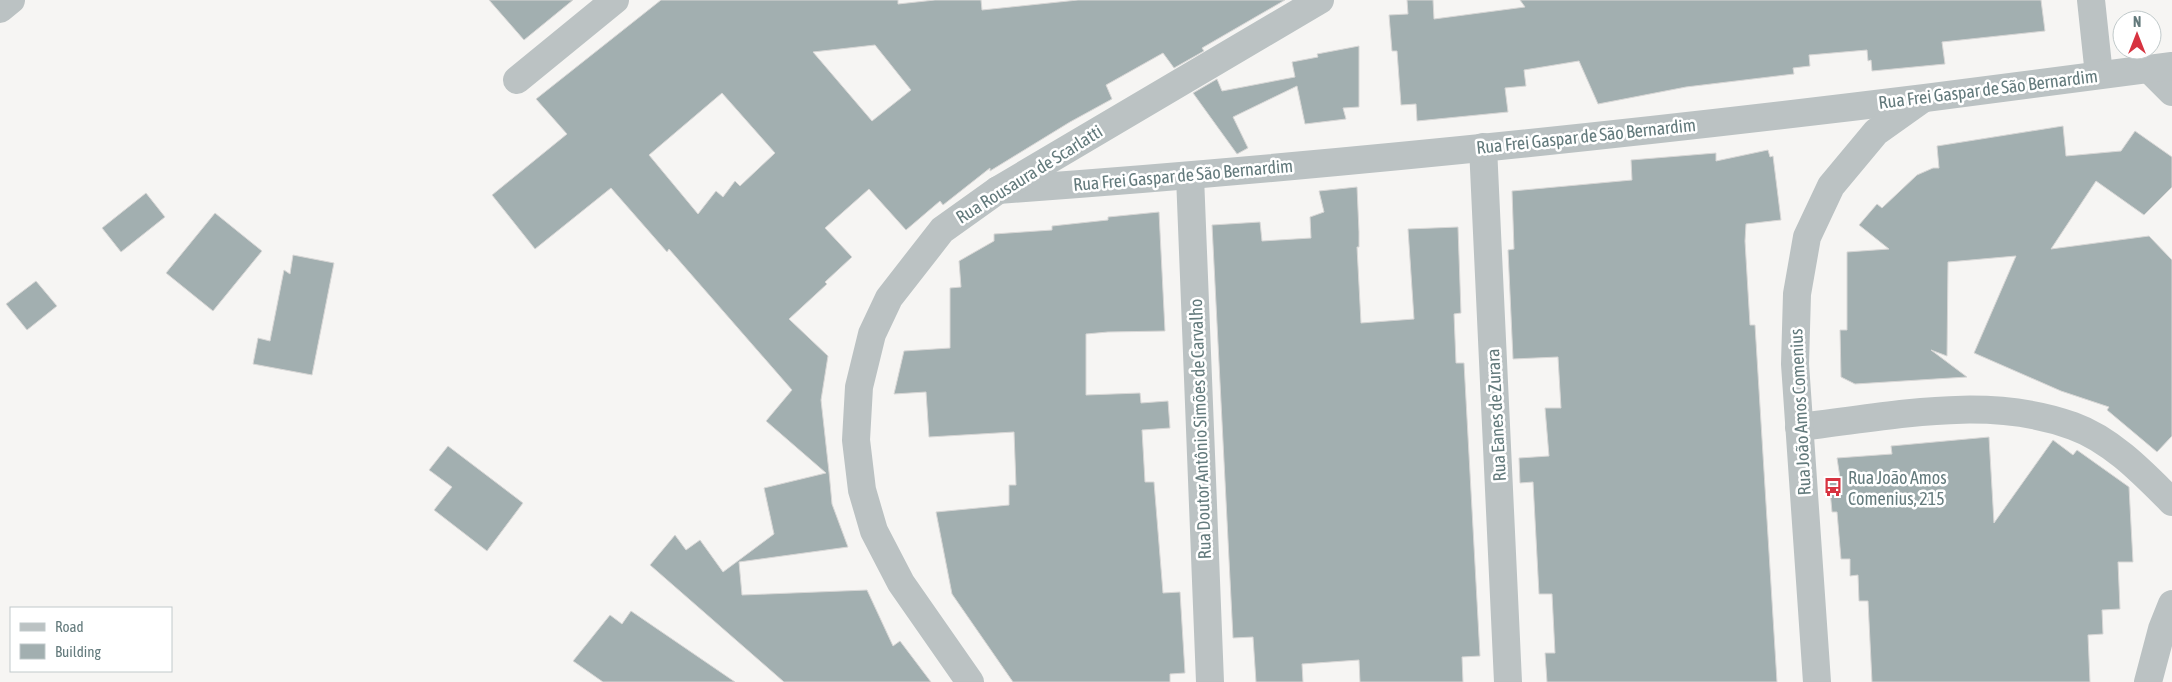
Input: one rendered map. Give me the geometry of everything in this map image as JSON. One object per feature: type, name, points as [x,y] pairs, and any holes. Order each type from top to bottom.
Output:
[{"type":"street","points":[[0,9],[11,0]]},
{"type":"street","points":[[517,80],[615,0]]},
{"type":"street","name":"Rua Rousaura de Scarlatti","points":[[970,682],[900,583],[874,530],[862,490],[856,440],[859,387],[872,334],[888,298],[942,230],[998,190],[1320,0]]},
{"type":"street","points":[[2091,0],[2099,75]]},
{"type":"street","points":[[2161,68],[2172,92]]},
{"type":"street","name":"Rua Frei Gaspar de São Bernardim","points":[[998,190],[1190,176],[1483,147],[1923,98],[2161,68]]},
{"type":"street","name":"Rua João Amos Comenius","points":[[1817,682],[1795,364],[1797,294],[1807,237],[1831,186],[1876,132],[1923,98]]},
{"type":"street","name":"Rua Eanes de Zurara","points":[[1483,147],[1508,682]]},
{"type":"street","name":"Rua Doutor Antônio Simões de Carvalho","points":[[1190,176],[1210,682]]},
{"type":"street","points":[[1799,427],[1918,413],[1989,409],[2033,415],[2075,427],[2107,445],[2144,475],[2172,502]]},
{"type":"street","points":[[2148,682],[2162,629],[2172,604]]},
{"type":"building","points":[[489,0],[573,0],[524,40]]},
{"type":"building","points":[[661,0],[898,0],[898,4],[935,0],[981,0],[982,10],[1078,0],[1285,0],[1202,48],[1204,51],[1174,68],[1163,53],[1106,85],[1112,99],[1070,122],[990,171],[990,168],[943,205],[940,201],[906,230],[869,189],[825,228],[852,257],[825,282],[827,284],[789,319],[828,356],[821,400],[832,504],[848,547],[739,562],[742,595],[867,590],[893,646],[900,641],[931,682],[784,682],[650,565],[675,535],[686,550],[700,540],[723,572],[774,534],[764,488],[826,473],[766,421],[792,390],[669,249],[667,252],[611,188],[535,249],[492,195],[567,134],[536,99]],"holes":[[[875,45],[911,90],[872,121],[813,52]],[[722,93],[775,153],[740,186],[735,181],[723,197],[716,191],[698,214],[649,155]]]},
{"type":"building","points":[[1407,0],[1433,0],[1434,19],[1525,7],[1520,0],[2041,0],[2045,31],[1942,42],[1945,64],[1872,71],[1871,60],[1868,61],[1867,50],[1809,55],[1810,66],[1793,68],[1794,74],[1686,87],[1598,104],[1579,61],[1524,70],[1526,86],[1505,88],[1508,112],[1417,121],[1416,104],[1401,105],[1397,51],[1392,51],[1389,15],[1408,14]]},
{"type":"building","points":[[1359,46],[1359,107],[1343,108],[1346,119],[1305,124],[1297,86],[1233,117],[1248,148],[1237,154],[1193,93],[1217,79],[1222,91],[1295,77],[1292,62],[1318,57],[1317,54]]},
{"type":"building","points":[[2063,126],[2066,156],[2121,151],[2135,131],[2172,157],[2172,187],[2144,215],[2096,181],[2051,249],[2149,236],[2172,260],[2172,436],[2157,452],[2107,410],[2109,407],[2061,391],[1974,353],[2016,256],[1948,262],[1947,356],[1931,350],[1967,377],[1855,384],[1841,377],[1840,330],[1847,330],[1847,252],[1889,249],[1859,225],[1877,204],[1882,208],[1917,175],[1933,168],[1939,168],[1937,146]]},
{"type":"building","points":[[1768,150],[1770,157],[1773,156],[1781,220],[1746,224],[1745,241],[1750,325],[1755,325],[1777,682],[1547,682],[1545,653],[1555,653],[1552,594],[1539,594],[1533,482],[1520,483],[1519,458],[1549,456],[1545,408],[1561,408],[1558,357],[1513,359],[1508,250],[1514,249],[1512,191],[1632,180],[1631,160],[1716,153],[1716,161]]},
{"type":"building","points":[[1357,187],[1359,247],[1357,247],[1361,323],[1414,319],[1408,229],[1458,227],[1461,313],[1454,314],[1456,363],[1464,363],[1480,656],[1462,657],[1463,682],[1360,682],[1359,660],[1302,664],[1303,682],[1256,682],[1253,637],[1233,638],[1212,225],[1260,222],[1262,241],[1311,238],[1310,217],[1324,212],[1319,191]]},
{"type":"building","points":[[146,193],[165,217],[121,252],[102,228]]},
{"type":"building","points":[[1159,212],[1165,331],[1086,334],[1086,395],[1140,393],[1141,403],[1168,401],[1170,428],[1142,430],[1145,482],[1154,482],[1163,593],[1180,592],[1185,673],[1170,674],[1170,682],[1013,682],[952,594],[936,512],[1009,505],[1009,485],[1016,485],[1014,432],[929,437],[926,392],[894,394],[904,351],[950,348],[950,288],[961,287],[959,261],[994,241],[994,234],[1052,230],[1052,226],[1108,220],[1108,217]]},
{"type":"building","points":[[215,213],[262,251],[213,311],[166,273]]},
{"type":"building","points":[[293,255],[334,263],[312,375],[253,364],[258,338],[270,341],[284,270],[290,274]]},
{"type":"building","points":[[36,281],[57,306],[27,330],[6,304]]},
{"type":"building","points":[[1989,437],[1994,523],[2053,440],[2073,455],[2077,450],[2129,487],[2133,562],[2118,562],[2120,609],[2102,610],[2103,634],[2088,635],[2090,682],[1872,682],[1868,601],[1859,601],[1858,575],[1850,576],[1850,559],[1841,559],[1837,512],[1832,512],[1829,480],[1840,478],[1837,458],[1892,454],[1891,446]]},
{"type":"building","points":[[448,446],[523,503],[487,551],[434,510],[452,487],[429,470]]},
{"type":"building","points":[[631,611],[735,682],[603,682],[573,661],[610,615],[622,624]]},
{"type":"place","name":"Rua João Amos Comenius, 215","points":[[1833,487]]}]
